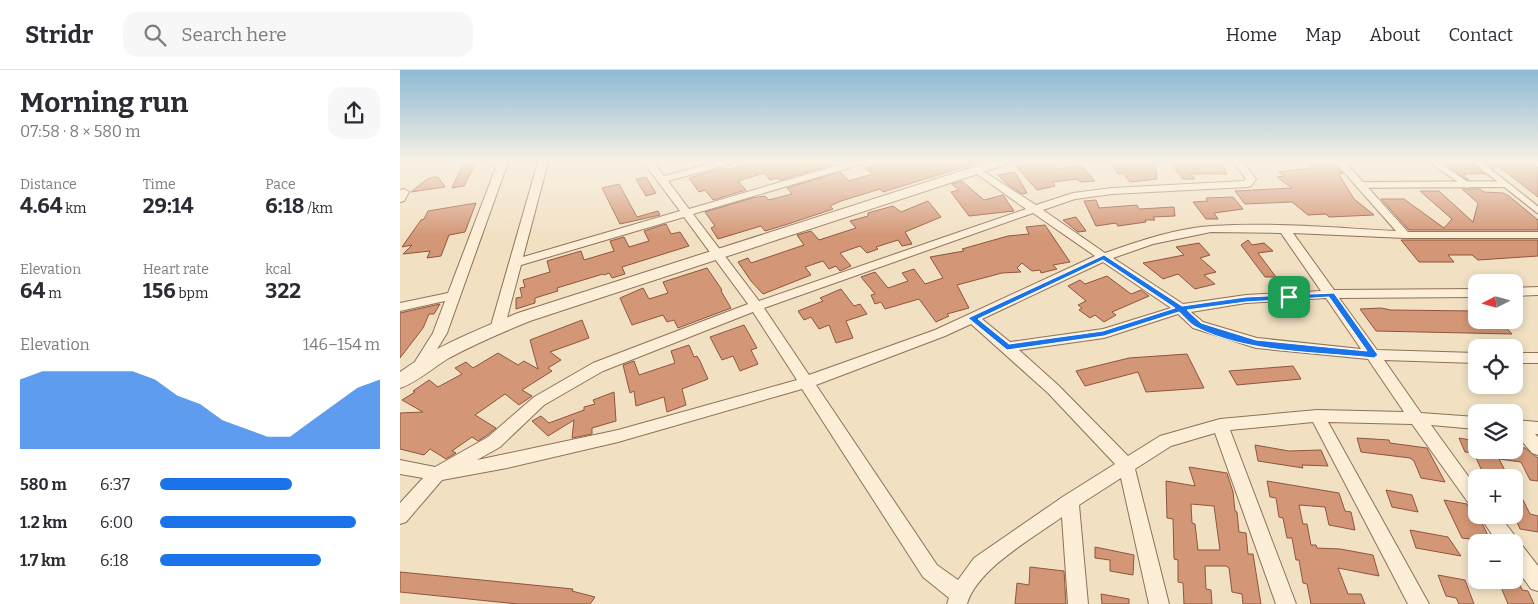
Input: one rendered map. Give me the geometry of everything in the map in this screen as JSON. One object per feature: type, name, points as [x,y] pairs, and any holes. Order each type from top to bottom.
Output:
[{"type":"street","points":[[418,368],[440,333],[494,187]]},
{"type":"street","points":[[497,329],[536,187]]},
{"type":"street","points":[[666,187],[756,306],[930,571],[959,599],[981,564],[1070,501],[1166,441],[1220,425],[1317,416],[1415,418],[1468,422]]},
{"type":"street","points":[[516,263],[772,187]]},
{"type":"street","points":[[400,381],[457,345],[524,317],[925,187]]},
{"type":"street","points":[[1002,187],[1173,302],[1198,325],[1239,340],[1256,343],[1374,355],[1468,358]]},
{"type":"street","points":[[400,516],[437,474],[494,442],[539,401],[598,367],[756,306],[1073,196],[1112,191],[1191,187]]},
{"type":"street","points":[[1361,187],[1404,234]]},
{"type":"street","points":[[400,193],[404,192],[400,199]]},
{"type":"street","points":[[400,467],[437,474],[618,436],[807,382],[940,333],[1104,257],[1150,241],[1211,229],[1538,235]]},
{"type":"street","points":[[1285,230],[1374,355],[1415,418],[1468,489]]},
{"type":"street","points":[[1523,292],[1538,291]]},
{"type":"street","points":[[1007,347],[1104,333],[1181,309],[1246,300],[1331,294],[1468,293]]},
{"type":"street","points":[[400,307],[452,296]]},
{"type":"street","points":[[972,318],[1053,389],[1126,465],[1159,604]]},
{"type":"street","points":[[1523,358],[1538,358]]},
{"type":"street","points":[[1317,416],[1419,604]]},
{"type":"street","points":[[1220,425],[1286,604]]},
{"type":"street","points":[[1523,427],[1538,428]]},
{"type":"street","points":[[1523,433],[1538,448]]},
{"type":"street","points":[[1070,501],[1078,604]]},
{"type":"street","points":[[1523,562],[1538,582]]},
{"type":"lane","points":[[1508,187],[1538,210]]},
{"type":"building","points":[[417,187],[445,187],[411,192]]},
{"type":"building","points":[[621,187],[637,217],[658,211],[660,215],[620,224],[602,188]]},
{"type":"building","points":[[641,187],[652,187],[656,193],[646,196]]},
{"type":"building","points":[[695,187],[743,187],[746,190],[713,200],[705,190],[699,192]]},
{"type":"building","points":[[899,187],[883,192],[880,189],[841,201],[830,206],[833,209],[765,231],[761,226],[718,239],[711,228],[715,226],[705,212],[752,198],[765,196],[769,200],[792,194],[787,188]]},
{"type":"building","points":[[955,187],[969,187],[984,200],[1003,195],[1014,211],[969,216],[951,192],[959,190]]},
{"type":"building","points":[[1011,187],[1024,187],[1027,193],[1022,194]]},
{"type":"building","points":[[1034,187],[1051,187],[1037,190]]},
{"type":"building","points":[[1291,187],[1347,187],[1354,199],[1374,215],[1329,217],[1326,214],[1308,215],[1292,202],[1245,204],[1235,191],[1292,188]]},
{"type":"building","points":[[1525,187],[1538,187],[1538,197]]},
{"type":"building","points":[[1462,189],[1480,189],[1484,192],[1503,193],[1509,196],[1538,220],[1538,230],[1409,230],[1381,199],[1404,199],[1444,228],[1452,219],[1420,191],[1439,191],[1473,222],[1478,203]]},
{"type":"building","points":[[1233,197],[1243,209],[1214,213],[1218,219],[1206,219],[1193,202],[1208,201],[1206,198]]},
{"type":"building","points":[[1096,200],[1099,208],[1137,205],[1139,209],[1174,207],[1175,216],[1153,217],[1155,220],[1145,220],[1146,222],[1118,226],[1116,223],[1096,226],[1084,201]]},
{"type":"building","points":[[928,201],[941,217],[905,232],[912,244],[902,246],[898,240],[876,247],[878,249],[867,253],[860,246],[840,253],[851,266],[840,271],[836,266],[829,269],[823,261],[805,267],[811,275],[763,294],[738,262],[748,258],[751,263],[804,245],[797,235],[811,231],[819,240],[856,228],[850,221],[868,216],[868,213],[893,206],[901,212]]},
{"type":"building","points":[[476,203],[465,232],[449,235],[441,256],[427,258],[430,251],[403,254],[412,245],[402,247],[428,211]]},
{"type":"building","points":[[1076,217],[1086,231],[1078,232],[1063,220]]},
{"type":"building","points":[[666,224],[671,234],[680,232],[689,246],[622,267],[625,274],[612,278],[609,273],[603,274],[557,288],[558,291],[535,298],[535,303],[516,309],[516,298],[522,297],[520,288],[525,287],[523,280],[550,272],[547,261],[581,251],[584,260],[614,251],[610,241],[624,237],[629,247],[649,241],[644,231]]},
{"type":"building","points":[[1045,225],[1070,262],[1053,265],[1057,269],[1041,273],[1040,270],[1032,271],[1022,263],[1017,268],[1021,272],[1002,273],[957,285],[969,308],[947,314],[949,316],[936,322],[919,299],[885,309],[881,302],[875,304],[871,295],[875,294],[861,277],[875,272],[888,288],[908,281],[902,273],[914,269],[925,284],[943,278],[930,257],[964,251],[962,249],[1008,236],[1029,234],[1026,227]]},
{"type":"building","points":[[1248,240],[1252,245],[1264,243],[1273,251],[1258,253],[1276,277],[1265,277],[1241,245]]},
{"type":"building","points":[[1401,240],[1538,240],[1538,256],[1478,260],[1472,255],[1448,255],[1454,262],[1419,262]]},
{"type":"building","points":[[1199,243],[1210,255],[1200,258],[1216,272],[1204,275],[1215,284],[1195,289],[1178,274],[1163,279],[1143,263],[1184,255],[1176,247]]},
{"type":"building","points":[[707,268],[722,290],[731,308],[678,328],[674,320],[667,322],[663,315],[632,325],[620,298],[643,288],[649,299],[668,293],[663,282]]},
{"type":"building","points":[[1107,276],[1131,294],[1141,290],[1149,296],[1112,312],[1116,315],[1104,322],[1095,315],[1090,318],[1079,310],[1082,308],[1078,305],[1086,301],[1068,286],[1080,280],[1085,284]]},
{"type":"building","points":[[841,289],[854,306],[860,304],[867,314],[846,321],[853,338],[836,343],[829,325],[819,329],[811,317],[804,320],[798,311],[823,301],[820,298]]},
{"type":"building","points":[[440,304],[434,314],[429,314],[423,328],[400,358],[400,313]]},
{"type":"building","points":[[1360,309],[1468,311],[1468,329],[1507,329],[1512,334],[1376,331]]},
{"type":"building","points":[[582,320],[589,338],[550,352],[561,360],[548,368],[552,371],[522,390],[532,396],[519,405],[505,394],[475,415],[496,428],[486,436],[478,441],[472,437],[452,451],[456,453],[446,459],[430,449],[424,455],[400,449],[400,413],[423,412],[402,400],[415,392],[413,391],[429,380],[438,387],[462,374],[455,368],[466,362],[473,368],[498,353],[518,365],[524,361],[538,369],[530,340]]},
{"type":"building","points":[[744,325],[757,348],[751,350],[758,364],[740,371],[733,356],[722,360],[710,337]]},
{"type":"building","points":[[689,345],[694,357],[697,356],[700,361],[708,379],[682,389],[686,405],[667,412],[664,397],[636,406],[634,391],[630,393],[623,365],[634,361],[639,375],[675,363],[671,351]]},
{"type":"building","points":[[1187,354],[1204,388],[1146,392],[1138,372],[1085,386],[1076,371],[1129,358]]},
{"type":"building","points":[[1293,366],[1301,379],[1237,385],[1229,371]]},
{"type":"building","points":[[614,392],[616,421],[592,428],[592,434],[572,438],[574,420],[548,436],[532,421],[541,416],[549,423],[584,410],[584,407],[595,404],[593,400]]},
{"type":"building","points":[[1357,438],[1389,440],[1390,443],[1427,448],[1445,482],[1421,478],[1414,461],[1410,458],[1361,452]]},
{"type":"building","points":[[1459,438],[1468,440],[1468,452],[1465,452]]},
{"type":"building","points":[[1255,445],[1289,451],[1321,450],[1328,466],[1302,465],[1303,468],[1258,461]]},
{"type":"building","points":[[1523,448],[1525,448],[1538,458],[1538,481],[1530,480],[1521,462],[1499,459],[1523,459]]},
{"type":"building","points":[[1477,459],[1499,459],[1504,469],[1481,469]]},
{"type":"building","points":[[1189,467],[1227,473],[1233,492],[1239,532],[1246,533],[1248,554],[1253,554],[1261,604],[1243,604],[1242,594],[1232,592],[1229,568],[1226,566],[1205,566],[1206,589],[1211,590],[1212,604],[1184,604],[1183,583],[1178,582],[1178,560],[1174,559],[1173,519],[1167,518],[1166,481],[1195,486]],"holes":[[[1191,504],[1214,506],[1220,550],[1198,550],[1195,524],[1192,523]]]},
{"type":"building","points":[[1267,481],[1339,493],[1345,511],[1351,512],[1355,530],[1329,525],[1325,507],[1299,505],[1303,524],[1307,524],[1311,545],[1316,545],[1317,548],[1340,549],[1373,555],[1379,576],[1338,568],[1348,594],[1361,594],[1365,604],[1311,604],[1307,584],[1303,583],[1299,560],[1296,560],[1292,538],[1287,538],[1283,518],[1279,517],[1276,498],[1270,497]]},
{"type":"building","points":[[1386,490],[1412,495],[1418,512],[1392,507]]},
{"type":"building","points":[[1444,500],[1467,504],[1468,524],[1482,524],[1487,534],[1468,534],[1468,539],[1462,538]]},
{"type":"building","points":[[1523,500],[1530,514],[1538,516],[1538,532],[1520,529],[1518,524],[1523,524]]},
{"type":"building","points":[[1410,530],[1448,537],[1461,556],[1416,548]]},
{"type":"building","points":[[1095,547],[1134,555],[1133,575],[1110,571],[1110,560],[1095,558]]},
{"type":"building","points":[[1030,567],[1064,571],[1066,604],[1015,604],[1017,583],[1029,585]]},
{"type":"building","points":[[400,572],[573,589],[572,591],[595,597],[590,604],[518,604],[400,592]]},
{"type":"building","points":[[1438,575],[1465,580],[1474,604],[1459,604],[1456,598],[1446,596]]},
{"type":"building","points":[[1502,589],[1522,589],[1528,591],[1534,604],[1508,604]]},
{"type":"building","points":[[1101,594],[1129,599],[1129,604],[1102,604]]},
{"type":"route","points":[[1289,297],[1246,300],[1181,309],[1104,333],[1007,347],[972,318],[1104,257],[1173,302],[1181,309],[1198,325],[1239,340],[1374,355],[1331,294],[1289,297]]}]
